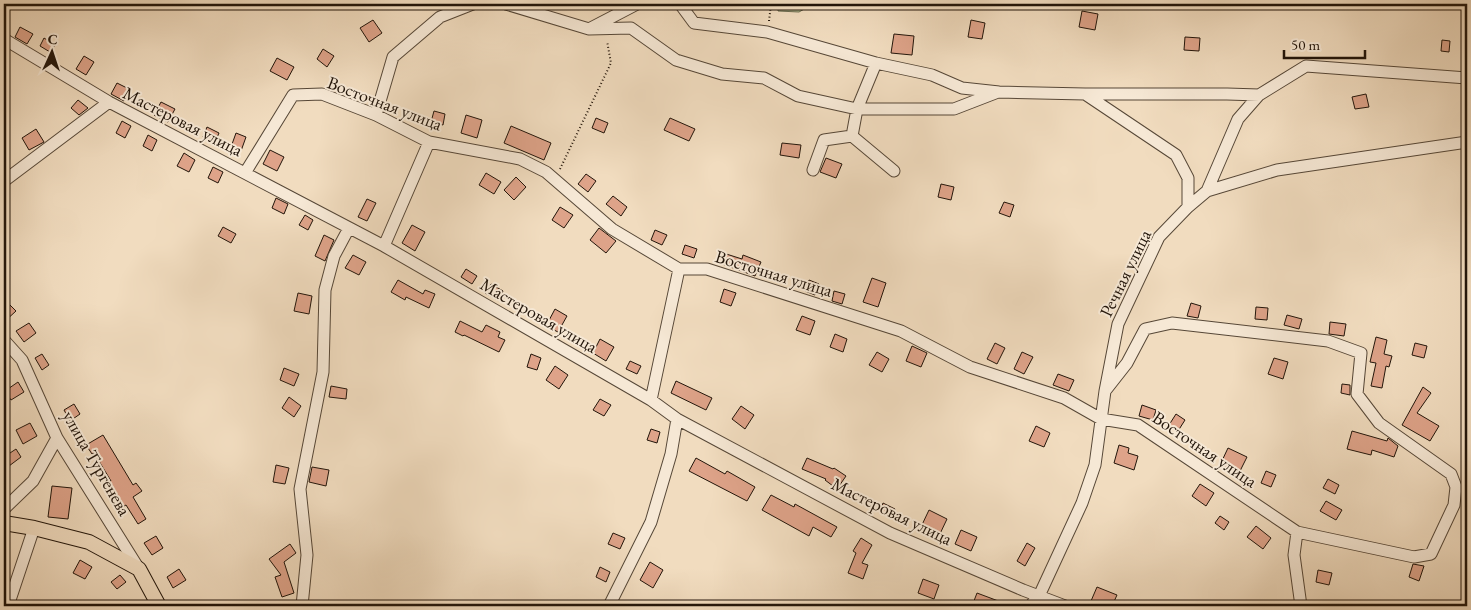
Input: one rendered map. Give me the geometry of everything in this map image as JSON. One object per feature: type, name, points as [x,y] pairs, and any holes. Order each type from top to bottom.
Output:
[{"type":"main road","points":[[4,523],[34,528],[89,542],[139,569]]},
{"type":"main road","name":"улица Тургенева","points":[[139,569],[159,606]]},
{"type":"street","points":[[376,114],[394,57],[440,16],[473,4]]},
{"type":"street","points":[[506,4],[590,29],[631,28],[676,60],[722,74],[764,78],[798,96],[857,108],[954,110],[999,92]]},
{"type":"street","points":[[590,29],[637,4]]},
{"type":"street","points":[[680,4],[694,23],[767,32],[876,64],[932,75],[962,88],[999,92],[1259,95]]},
{"type":"street","name":"Мастеровая улица","points":[[4,39],[109,102],[384,246],[651,400],[677,419],[890,533],[1061,606]]},
{"type":"street","points":[[852,136],[857,108],[876,64]]},
{"type":"street","points":[[1207,191],[1238,119],[1259,95],[1306,66],[1467,78]]},
{"type":"street","name":"Восточная улица","points":[[245,172],[294,95],[322,94],[376,114],[428,142],[520,159],[546,172],[612,229],[679,269],[707,269],[901,331],[970,367],[1064,398],[1101,419],[1138,425],[1297,532]]},
{"type":"street","points":[[1085,94],[1176,155],[1188,178],[1188,207]]},
{"type":"street","points":[[4,181],[109,102]]},
{"type":"street","points":[[812,170],[824,140],[852,136],[894,171]]},
{"type":"street","points":[[384,246],[428,142]]},
{"type":"street","name":"Речная улица","points":[[1030,606],[1039,596],[1082,503],[1094,465],[1104,391],[1118,324],[1159,237],[1188,207],[1207,191],[1277,170],[1467,142]]},
{"type":"street","points":[[302,606],[307,555],[300,489],[322,372],[325,290],[334,256],[349,228]]},
{"type":"street","points":[[651,400],[679,269]]},
{"type":"street","points":[[1104,391],[1127,363],[1145,329],[1172,323],[1328,341],[1361,353],[1358,394],[1379,423],[1451,474],[1456,487],[1454,504],[1431,554],[1414,557],[1297,532],[1294,555],[1301,606]]},
{"type":"street","name":"улица Тургенева","points":[[4,340],[22,360],[57,438],[139,569]]},
{"type":"street","points":[[609,606],[651,522],[671,454],[677,419]]},
{"type":"street","points":[[4,509],[33,482],[57,438]]},
{"type":"street","points":[[8,606],[34,528]]},
{"type":"path","points":[[767,32],[771,4]]},
{"type":"path","points":[[555,180],[611,63],[606,28]]},
{"type":"green space","points":[[778,4],[813,4],[799,12],[778,11]]},
{"type":"building","points":[[1082,11],[1098,14],[1095,30],[1079,27]]},
{"type":"building","points":[[373,20],[382,33],[369,42],[360,28]]},
{"type":"building","points":[[971,20],[985,23],[982,39],[968,37]]},
{"type":"building","points":[[20,27],[33,34],[27,44],[15,37]]},
{"type":"building","points":[[894,34],[914,36],[912,55],[891,53]]},
{"type":"building","points":[[1185,37],[1200,38],[1199,51],[1184,50]]},
{"type":"building","points":[[44,38],[55,45],[50,52],[40,46]]},
{"type":"building","points":[[1442,40],[1450,41],[1449,52],[1441,51]]},
{"type":"building","points":[[323,49],[334,56],[327,67],[317,59]]},
{"type":"building","points":[[84,56],[94,62],[86,75],[76,69]]},
{"type":"building","points":[[277,58],[294,67],[287,80],[270,71]]},
{"type":"building","points":[[117,83],[131,90],[124,101],[111,94]]},
{"type":"building","points":[[1366,94],[1369,107],[1355,109],[1352,97]]},
{"type":"building","points":[[78,100],[88,108],[79,115],[71,108]]},
{"type":"building","points":[[161,102],[175,109],[168,122],[154,115]]},
{"type":"building","points":[[434,111],[445,114],[443,125],[431,122]]},
{"type":"building","points":[[466,115],[482,120],[477,138],[461,133]]},
{"type":"building","points":[[596,118],[608,123],[604,133],[592,128]]},
{"type":"building","points":[[670,118],[695,129],[689,141],[664,130]]},
{"type":"building","points":[[122,121],[131,126],[125,138],[116,133]]},
{"type":"building","points":[[511,126],[551,143],[544,160],[504,143]]},
{"type":"building","points":[[207,127],[219,133],[215,142],[203,137]]},
{"type":"building","points":[[36,129],[44,142],[29,150],[22,138]]},
{"type":"building","points":[[236,133],[246,137],[241,151],[231,147]]},
{"type":"building","points":[[148,135],[157,140],[152,151],[143,146]]},
{"type":"building","points":[[782,143],[801,145],[799,158],[780,155]]},
{"type":"building","points":[[270,150],[284,157],[277,171],[263,164]]},
{"type":"building","points":[[184,153],[195,160],[189,172],[177,166]]},
{"type":"building","points":[[826,158],[842,164],[836,178],[820,172]]},
{"type":"building","points":[[213,167],[223,172],[218,183],[208,178]]},
{"type":"building","points":[[486,173],[501,182],[494,194],[479,185]]},
{"type":"building","points":[[586,174],[596,181],[588,192],[578,184]]},
{"type":"building","points":[[516,177],[526,187],[514,200],[504,190]]},
{"type":"building","points":[[941,184],[954,187],[951,200],[938,197]]},
{"type":"building","points":[[613,196],[627,207],[621,216],[606,204]]},
{"type":"building","points":[[276,198],[288,204],[284,214],[272,208]]},
{"type":"building","points":[[367,199],[376,203],[367,221],[358,217]]},
{"type":"building","points":[[1004,202],[1014,205],[1010,217],[999,213]]},
{"type":"building","points":[[560,207],[573,215],[564,228],[552,220]]},
{"type":"building","points":[[305,215],[313,220],[308,230],[299,225]]},
{"type":"building","points":[[412,225],[425,232],[415,251],[402,243]]},
{"type":"building","points":[[223,227],[236,234],[231,243],[218,236]]},
{"type":"building","points":[[599,228],[616,241],[606,253],[590,240]]},
{"type":"building","points":[[655,230],[667,235],[662,245],[651,240]]},
{"type":"building","points":[[324,235],[334,240],[325,261],[315,256]]},
{"type":"building","points":[[685,245],[697,249],[694,258],[682,254]]},
{"type":"building","points":[[720,252],[742,259],[743,255],[761,262],[755,276],[717,262]]},
{"type":"building","points":[[353,255],[366,262],[359,275],[345,268]]},
{"type":"building","points":[[466,269],[477,276],[472,284],[461,277]]},
{"type":"building","points":[[872,278],[886,283],[878,307],[863,302]]},
{"type":"building","points":[[398,280],[423,294],[425,290],[435,294],[429,308],[406,297],[405,300],[391,292]]},
{"type":"building","points":[[809,280],[819,284],[815,295],[805,291]]},
{"type":"building","points":[[491,284],[503,291],[498,300],[485,293]]},
{"type":"building","points":[[724,289],[736,293],[731,306],[720,302]]},
{"type":"building","points":[[834,291],[845,294],[842,304],[832,301]]},
{"type":"building","points":[[298,293],[312,296],[309,314],[294,311]]},
{"type":"building","points":[[8,303],[16,311],[4,322],[4,307]]},
{"type":"building","points":[[1191,303],[1201,306],[1198,318],[1187,316]]},
{"type":"building","points":[[1256,307],[1268,308],[1267,320],[1255,319]]},
{"type":"building","points":[[555,309],[567,316],[558,332],[546,326]]},
{"type":"building","points":[[1287,315],[1302,319],[1299,329],[1284,325]]},
{"type":"building","points":[[802,316],[815,321],[810,335],[796,330]]},
{"type":"building","points":[[460,321],[482,332],[486,325],[500,332],[498,337],[505,340],[499,352],[455,332]]},
{"type":"building","points":[[1330,322],[1346,324],[1344,336],[1329,334]]},
{"type":"building","points":[[29,323],[36,333],[24,342],[16,331]]},
{"type":"building","points":[[835,334],[847,339],[843,352],[830,347]]},
{"type":"building","points":[[1376,337],[1387,340],[1384,354],[1392,356],[1389,367],[1386,366],[1382,388],[1371,386],[1376,363],[1370,362]]},
{"type":"building","points":[[600,339],[614,347],[606,361],[593,353]]},
{"type":"building","points":[[995,343],[1005,348],[997,364],[987,359]]},
{"type":"building","points":[[1415,343],[1427,346],[1424,358],[1412,355]]},
{"type":"building","points":[[912,346],[927,353],[921,367],[906,361]]},
{"type":"building","points":[[877,352],[889,359],[882,372],[869,365]]},
{"type":"building","points":[[1022,352],[1033,357],[1024,374],[1014,369]]},
{"type":"building","points":[[42,354],[49,365],[42,370],[35,358]]},
{"type":"building","points":[[531,354],[541,358],[537,370],[527,367]]},
{"type":"building","points":[[1274,358],[1288,362],[1283,379],[1268,374]]},
{"type":"building","points":[[630,361],[641,366],[637,374],[626,369]]},
{"type":"building","points":[[555,366],[568,375],[559,389],[546,380]]},
{"type":"building","points":[[284,368],[299,374],[294,386],[280,380]]},
{"type":"building","points":[[1058,374],[1074,380],[1069,391],[1053,385]]},
{"type":"building","points":[[676,381],[712,398],[706,410],[671,393]]},
{"type":"building","points":[[18,382],[24,392],[11,400],[5,391]]},
{"type":"building","points":[[1342,384],[1350,385],[1350,395],[1341,393]]},
{"type":"building","points":[[331,386],[347,389],[346,399],[329,397]]},
{"type":"building","points":[[1423,387],[1431,393],[1417,413],[1439,426],[1430,441],[1402,425]]},
{"type":"building","points":[[289,397],[301,406],[294,417],[282,408]]},
{"type":"building","points":[[600,399],[611,405],[604,416],[593,410]]},
{"type":"building","points":[[74,404],[80,414],[70,421],[64,410]]},
{"type":"building","points":[[1142,405],[1156,410],[1153,420],[1139,416]]},
{"type":"building","points":[[741,406],[754,415],[745,429],[732,419]]},
{"type":"building","points":[[1176,414],[1185,420],[1178,431],[1169,425]]},
{"type":"building","points":[[30,423],[37,436],[23,444],[16,430]]},
{"type":"building","points":[[1036,426],[1050,433],[1044,447],[1029,441]]},
{"type":"building","points":[[651,429],[660,432],[657,443],[647,440]]},
{"type":"building","points":[[1352,431],[1387,441],[1388,438],[1398,446],[1394,457],[1372,450],[1371,455],[1347,449]]},
{"type":"building","points":[[103,435],[133,485],[136,483],[142,491],[133,497],[146,519],[138,524],[114,490],[111,491],[107,483],[111,481],[94,453],[92,454],[86,445]]},
{"type":"building","points":[[1119,445],[1129,448],[1128,453],[1138,456],[1134,470],[1114,463]]},
{"type":"building","points":[[1228,448],[1247,457],[1238,475],[1220,465]]},
{"type":"building","points":[[16,449],[21,457],[9,466],[4,457]]},
{"type":"building","points":[[696,458],[725,474],[727,471],[755,487],[747,501],[689,471]]},
{"type":"building","points":[[807,458],[834,468],[846,476],[837,489],[826,479],[802,469]]},
{"type":"building","points":[[276,465],[289,468],[285,484],[273,482]]},
{"type":"building","points":[[312,467],[329,470],[326,486],[309,482]]},
{"type":"building","points":[[1266,471],[1276,475],[1271,487],[1261,483]]},
{"type":"building","points":[[1328,479],[1339,485],[1335,494],[1323,488]]},
{"type":"building","points":[[1200,484],[1214,493],[1206,506],[1192,496]]},
{"type":"building","points":[[52,486],[72,488],[68,519],[48,517]]},
{"type":"building","points":[[771,495],[794,507],[795,504],[837,527],[831,537],[813,527],[809,536],[762,510]]},
{"type":"building","points":[[1326,501],[1342,510],[1336,520],[1320,511]]},
{"type":"building","points":[[883,503],[895,509],[891,516],[880,511]]},
{"type":"building","points":[[929,510],[947,519],[938,538],[920,529]]},
{"type":"building","points":[[1220,516],[1229,522],[1224,530],[1215,523]]},
{"type":"building","points":[[1256,526],[1271,538],[1263,549],[1247,537]]},
{"type":"building","points":[[961,530],[977,537],[971,551],[955,544]]},
{"type":"building","points":[[613,533],[625,538],[620,549],[608,544]]},
{"type":"building","points":[[156,536],[163,548],[152,555],[144,543]]},
{"type":"building","points":[[861,538],[872,545],[862,563],[868,565],[863,579],[848,573],[856,553],[853,551]]},
{"type":"building","points":[[1027,543],[1035,548],[1025,566],[1017,561]]},
{"type":"building","points":[[290,544],[296,553],[284,562],[294,593],[282,597],[275,577],[281,575],[269,559]]},
{"type":"building","points":[[80,560],[92,567],[85,579],[73,573]]},
{"type":"building","points":[[650,562],[663,570],[653,588],[640,580]]},
{"type":"building","points":[[1413,564],[1424,566],[1419,581],[1409,577]]},
{"type":"building","points":[[600,567],[610,572],[606,582],[596,577]]},
{"type":"building","points":[[179,569],[186,580],[173,588],[167,577]]},
{"type":"building","points":[[1318,570],[1332,573],[1329,585],[1316,582]]},
{"type":"building","points":[[120,575],[126,582],[117,589],[111,582]]},
{"type":"building","points":[[923,579],[939,585],[934,599],[918,593]]},
{"type":"building","points":[[1097,587],[1117,595],[1112,606],[1105,606],[1091,601]]},
{"type":"building","points":[[977,593],[1009,605],[1009,606],[972,606]]}]
